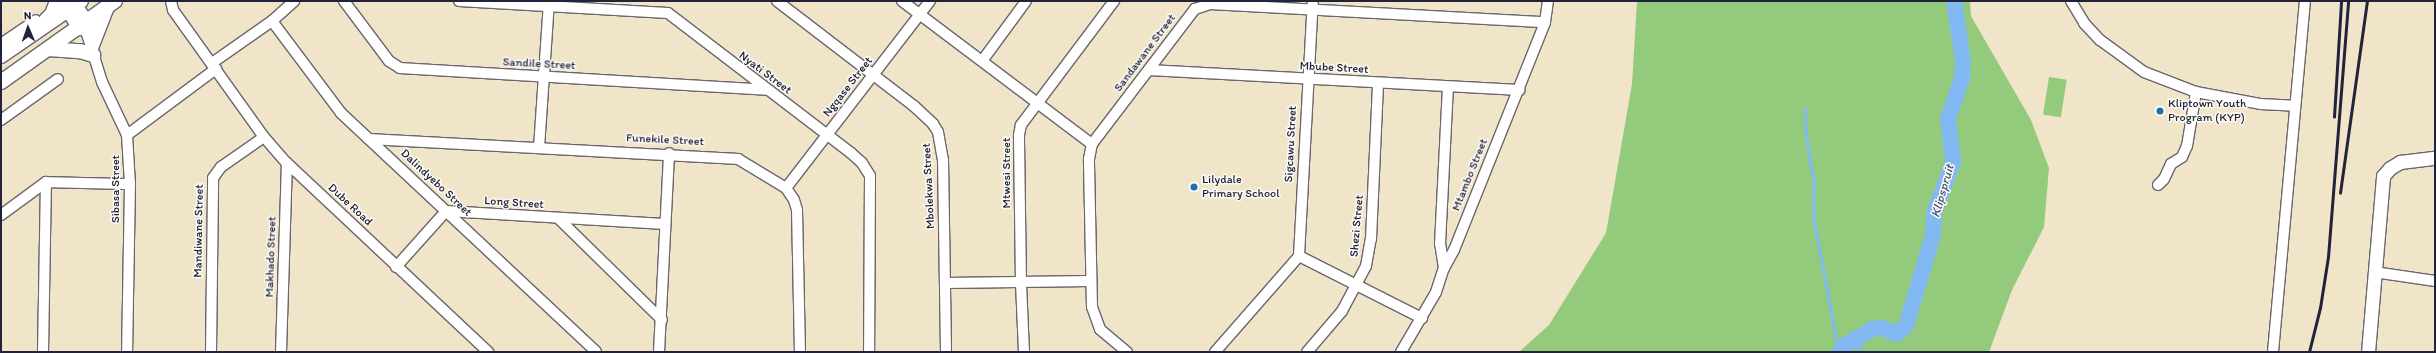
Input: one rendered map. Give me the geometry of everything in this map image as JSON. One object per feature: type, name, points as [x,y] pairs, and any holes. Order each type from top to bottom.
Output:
[{"type":"main road","points":[[1,56],[30,36],[52,14],[69,3]]},
{"type":"main road","points":[[48,48],[80,51],[87,37],[111,4]]},
{"type":"main road","points":[[1,82],[48,48],[87,37],[111,4]]},
{"type":"street","name":"Dube Road","points":[[171,1],[173,10],[264,137],[287,163],[488,352]]},
{"type":"street","points":[[127,135],[272,21],[294,1]]},
{"type":"street","name":"Sandile Street","points":[[344,1],[389,61],[400,68],[544,78],[765,90]]},
{"type":"street","name":"Nyati Street","points":[[459,1],[549,4],[668,13],[765,90],[827,134],[862,163],[870,176],[869,352]]},
{"type":"street","name":"Mbolekwa Street","points":[[777,1],[924,114],[938,132],[943,160],[946,352]]},
{"type":"street","points":[[902,1],[1092,144]]},
{"type":"street","name":"Ngqase Street","points":[[786,188],[930,1]]},
{"type":"street","points":[[982,61],[1026,1]]},
{"type":"street","name":"Mtwesi Street","points":[[1024,352],[1022,343],[1019,135],[1021,125],[1114,1]]},
{"type":"street","name":"Mtambo Street","points":[[1401,352],[1436,292],[1444,268],[1454,250],[1546,22],[1548,1]]},
{"type":"street","points":[[2071,1],[2084,23],[2123,58],[2144,72],[2196,92],[2260,104],[2295,106]]},
{"type":"street","points":[[2273,352],[2305,1]]},
{"type":"street","points":[[69,3],[87,37]]},
{"type":"street","points":[[539,148],[549,4]]},
{"type":"street","name":"Sandawane Street","points":[[1127,352],[1095,321],[1090,281],[1089,160],[1092,144],[1190,14],[1202,5],[1312,5],[1546,22]]},
{"type":"street","name":"Sigcawu Street","points":[[1299,256],[1312,5]]},
{"type":"street","points":[[1,44],[36,20]]},
{"type":"street","name":"Dalindyebo Street","points":[[272,21],[341,113],[596,352]]},
{"type":"street","name":"Sibasa Street","points":[[87,37],[127,135],[130,184],[126,352]]},
{"type":"street","name":"Mbube Street","points":[[1149,70],[1378,84],[1519,90]]},
{"type":"street","points":[[1,120],[58,79]]},
{"type":"street","name":"Shezi Street","points":[[1307,352],[1342,311],[1358,285],[1366,266],[1370,238],[1378,84]]},
{"type":"street","points":[[1444,268],[1440,244],[1448,87]]},
{"type":"street","points":[[2158,185],[2164,179],[2171,164],[2182,157],[2187,146],[2196,92]]},
{"type":"street","name":"Mandiwane Street","points":[[211,352],[213,178],[221,168],[264,137]]},
{"type":"street","name":"Funekile Street","points":[[369,139],[668,153],[738,158],[786,188],[794,200],[797,210],[800,352]]},
{"type":"street","points":[[660,352],[668,153]]},
{"type":"street","points":[[2368,352],[2383,176],[2390,168],[2400,162],[2435,158]]},
{"type":"street","name":"Makhado Street","points":[[281,352],[287,163]]},
{"type":"street","points":[[43,352],[46,182]]},
{"type":"street","points":[[1,215],[46,182],[130,184]]},
{"type":"street","points":[[396,266],[446,211]]},
{"type":"street","name":"Long Street","points":[[446,211],[559,219],[665,224]]},
{"type":"street","name":"Long Street","points":[[559,219],[662,320]]},
{"type":"street","points":[[1215,352],[1299,256],[1422,318]]},
{"type":"street","points":[[2374,272],[2435,281]]},
{"type":"street","points":[[946,283],[1090,281]]},
{"type":"green space","points":[[1637,1],[1970,1],[1971,16],[2031,120],[2049,168],[2044,227],[2012,290],[1989,352],[1519,352],[1549,325],[1606,233],[1632,84]]},
{"type":"green space","points":[[2049,77],[2067,80],[2061,117],[2043,115]]},
{"type":"waterway","name":"Klipspruit","points":[[1840,352],[1844,346],[1872,329],[1882,328],[1896,334],[1906,326],[1933,235],[1934,213],[1953,162],[1948,119],[1962,78],[1963,61],[1954,1]]},
{"type":"waterway","points":[[1807,108],[1805,118],[1810,161],[1814,179],[1814,219],[1839,352]]},
{"type":"waterway","points":[[1846,344],[1861,348],[1861,352]]},
{"type":"railway","points":[[2334,117],[2341,1]]},
{"type":"railway","points":[[2309,352],[2320,308],[2328,257],[2348,1]]},
{"type":"railway","points":[[2340,193],[2367,1]]},
{"type":"place","name":"Kliptown Youth Program (KYP)","points":[[2160,111]]},
{"type":"place","name":"Lilydale Primary School","points":[[1194,187]]}]
